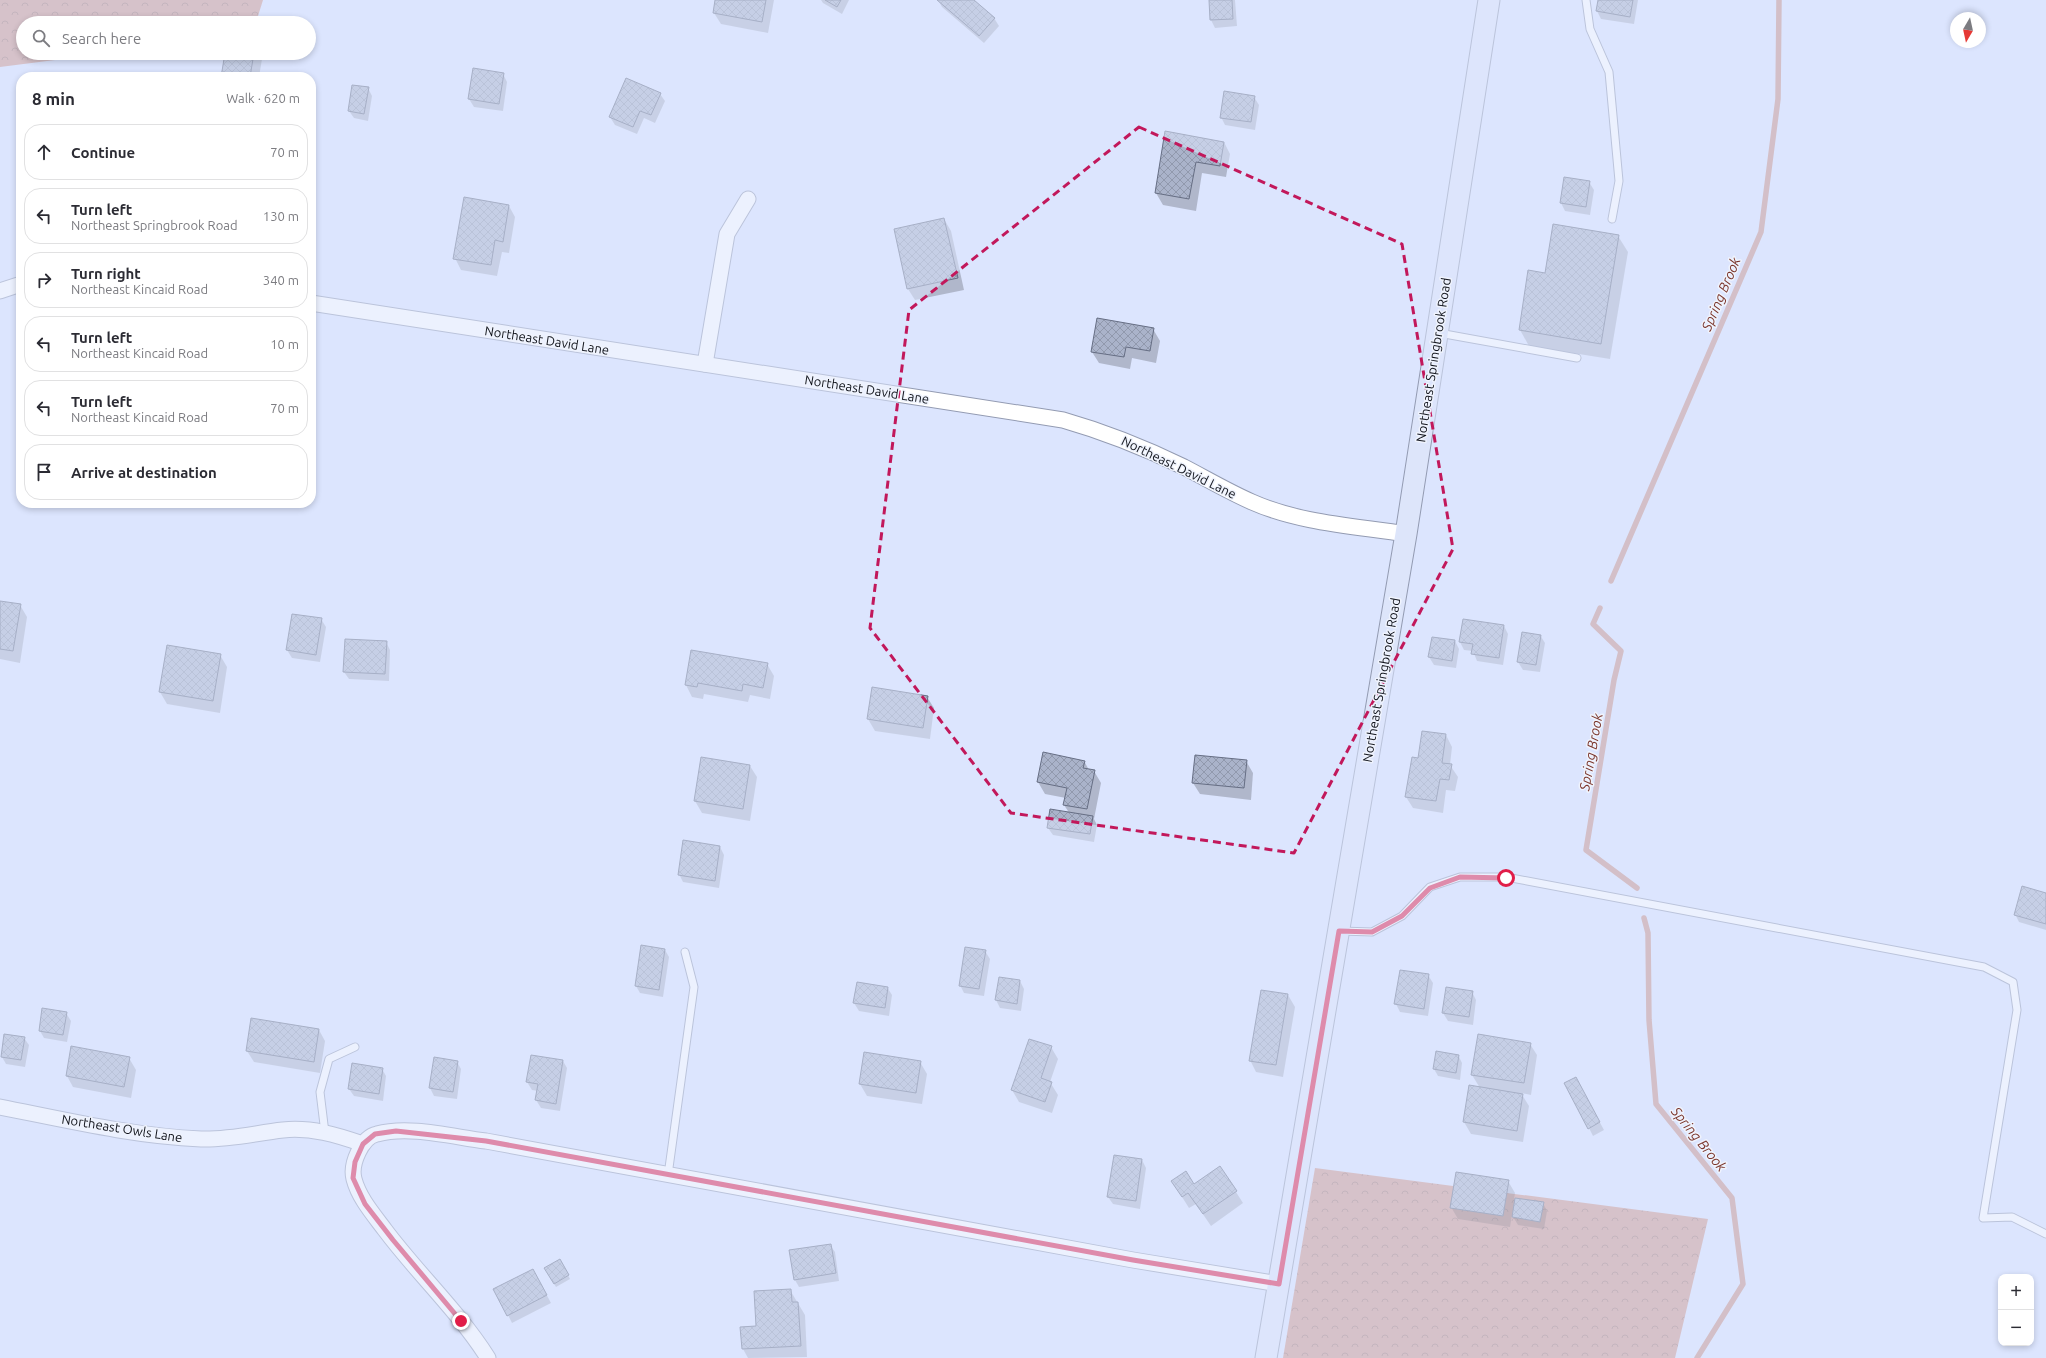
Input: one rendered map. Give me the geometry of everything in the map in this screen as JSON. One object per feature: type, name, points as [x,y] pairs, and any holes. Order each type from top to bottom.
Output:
[{"type":"street","name":"Northeast Springbrook Road","points":[[1266,1358],[1406,534],[1489,0]]},
{"type":"street","points":[[705,364],[727,234],[748,199]]},
{"type":"street","points":[[0,292],[16,286]]},
{"type":"street","name":"Northeast David Lane","points":[[316,305],[1063,420],[1094,428],[1139,446],[1252,502],[1276,511],[1302,518],[1406,534]]},
{"type":"street","name":"Northeast Owls Lane","points":[[0,1107],[128,1132],[202,1139],[234,1137],[284,1130],[311,1130],[325,1132],[363,1144]]},
{"type":"street","points":[[488,1358],[461,1321],[365,1204],[353,1178],[355,1162],[363,1144],[375,1134],[396,1131],[486,1141],[1133,1260],[1279,1284]]},
{"type":"lane","points":[[1586,0],[1590,29],[1609,72],[1619,181],[1612,219]]},
{"type":"lane","points":[[1437,333],[1577,358]]},
{"type":"lane","points":[[1339,931],[1372,932],[1402,916],[1430,888],[1460,877],[1506,878],[1984,967],[2013,982],[2017,1010],[1982,1218],[2012,1217],[2046,1234]]},
{"type":"lane","points":[[668,1175],[694,987],[685,952]]},
{"type":"lane","points":[[325,1132],[320,1092],[329,1059],[355,1047]]},
{"type":"highlighted area","points":[[1139,127],[1402,244],[1453,549],[1294,853],[1011,813],[870,628],[909,310]]},
{"type":"green space","points":[[0,0],[263,0],[258,16],[16,16],[16,60],[55,60],[0,67]]},
{"type":"green space","points":[[1315,1168],[1708,1219],[1675,1358],[1283,1358]]},
{"type":"building","points":[[715,0],[766,0],[762,22],[713,13]]},
{"type":"building","points":[[825,0],[841,0],[837,7]]},
{"type":"building","points":[[937,0],[974,0],[995,18],[979,36]]},
{"type":"building","points":[[1209,0],[1232,0],[1233,19],[1210,20]]},
{"type":"building","points":[[1598,0],[1633,0],[1630,17],[1596,11]]},
{"type":"building","points":[[224,60],[253,60],[251,72],[222,72]]},
{"type":"building","points":[[473,68],[504,73],[499,104],[468,99]]},
{"type":"building","points":[[626,78],[661,93],[651,115],[640,111],[633,127],[609,117]]},
{"type":"building","points":[[352,85],[369,87],[364,114],[348,111]]},
{"type":"building","points":[[1224,91],[1255,96],[1251,122],[1220,118]]},
{"type":"building","points":[[1165,131],[1224,142],[1220,166],[1196,162],[1189,199],[1155,193]]},
{"type":"building","points":[[1564,177],[1590,181],[1586,207],[1560,203]]},
{"type":"building","points":[[464,197],[509,205],[503,242],[495,240],[491,265],[453,259]]},
{"type":"building","points":[[944,218],[958,278],[907,289],[894,229]]},
{"type":"building","points":[[1553,224],[1619,235],[1601,344],[1519,330],[1528,270],[1545,273]]},
{"type":"building","points":[[1097,318],[1154,328],[1150,351],[1126,347],[1124,357],[1091,352]]},
{"type":"building","points":[[0,601],[21,604],[13,651],[0,649]]},
{"type":"building","points":[[292,614],[322,618],[316,655],[286,650]]},
{"type":"building","points":[[1463,619],[1504,625],[1499,658],[1471,654],[1473,644],[1459,642]]},
{"type":"building","points":[[1522,632],[1541,635],[1536,665],[1517,662]]},
{"type":"building","points":[[1432,637],[1455,640],[1452,661],[1428,657]]},
{"type":"building","points":[[345,639],[387,641],[385,674],[343,672]]},
{"type":"building","points":[[167,645],[221,654],[213,701],[159,692]]},
{"type":"building","points":[[691,650],[768,663],[763,688],[743,684],[742,691],[698,683],[697,687],[685,685]]},
{"type":"building","points":[[872,687],[928,696],[923,728],[867,719]]},
{"type":"building","points":[[1422,731],[1446,734],[1442,763],[1452,764],[1449,780],[1440,779],[1436,801],[1405,797],[1412,757],[1418,758]]},
{"type":"building","points":[[1043,752],[1085,761],[1083,768],[1095,770],[1087,809],[1063,805],[1067,788],[1037,782]]},
{"type":"building","points":[[1195,755],[1247,760],[1244,788],[1192,783]]},
{"type":"building","points":[[701,757],[750,765],[743,809],[694,801]]},
{"type":"building","points":[[1050,809],[1093,816],[1090,834],[1047,828]]},
{"type":"building","points":[[683,840],[720,846],[715,881],[678,875]]},
{"type":"building","points":[[2022,886],[2046,893],[2046,924],[2014,915]]},
{"type":"building","points":[[641,945],[665,949],[659,990],[635,986]]},
{"type":"building","points":[[965,947],[986,950],[979,989],[959,986]]},
{"type":"building","points":[[1400,970],[1429,974],[1424,1009],[1394,1004]]},
{"type":"building","points":[[999,977],[1020,980],[1017,1004],[995,1000]]},
{"type":"building","points":[[857,982],[888,987],[885,1008],[853,1003]]},
{"type":"building","points":[[1446,987],[1473,991],[1469,1017],[1442,1013]]},
{"type":"building","points":[[1261,990],[1288,994],[1276,1065],[1249,1061]]},
{"type":"building","points":[[42,1008],[67,1012],[63,1035],[39,1031]]},
{"type":"building","points":[[251,1018],[319,1029],[314,1062],[246,1051]]},
{"type":"building","points":[[4,1034],[25,1037],[21,1060],[1,1057]]},
{"type":"building","points":[[1478,1034],[1531,1043],[1524,1083],[1471,1075]]},
{"type":"building","points":[[1029,1039],[1052,1046],[1041,1078],[1052,1082],[1045,1102],[1011,1090]]},
{"type":"building","points":[[71,1046],[130,1057],[124,1087],[66,1076]]},
{"type":"building","points":[[1436,1051],[1459,1055],[1456,1073],[1433,1069]]},
{"type":"building","points":[[864,1052],[921,1061],[916,1093],[859,1084]]},
{"type":"building","points":[[531,1055],[563,1060],[556,1104],[535,1100],[538,1084],[526,1082]]},
{"type":"building","points":[[434,1057],[458,1061],[453,1092],[429,1088]]},
{"type":"building","points":[[352,1063],[383,1068],[379,1094],[348,1089]]},
{"type":"building","points":[[1576,1077],[1600,1122],[1588,1129],[1564,1083]]},
{"type":"building","points":[[1469,1085],[1523,1094],[1517,1131],[1463,1122]]},
{"type":"building","points":[[1114,1155],[1142,1159],[1136,1201],[1107,1197]]},
{"type":"building","points":[[1220,1166],[1237,1191],[1203,1214],[1188,1193],[1182,1197],[1171,1181],[1186,1171],[1194,1184]]},
{"type":"building","points":[[1456,1172],[1509,1180],[1503,1216],[1450,1208]]},
{"type":"building","points":[[1515,1198],[1544,1202],[1540,1222],[1512,1217]]},
{"type":"building","points":[[831,1244],[836,1273],[794,1280],[789,1250]]},
{"type":"building","points":[[560,1259],[569,1275],[554,1284],[544,1268]]},
{"type":"building","points":[[533,1269],[547,1295],[507,1316],[493,1289]]},
{"type":"building","points":[[791,1289],[792,1302],[798,1302],[801,1346],[742,1349],[740,1327],[756,1326],[754,1291]]},
{"type":"waterway","name":"Spring Brook","points":[[1611,581],[1761,232],[1778,99],[1779,0]]},
{"type":"waterway","name":"Spring Brook","points":[[1600,608],[1593,624],[1621,651],[1614,680],[1586,850],[1637,888]]},
{"type":"waterway","name":"Spring Brook","points":[[1644,918],[1648,933],[1649,1020],[1656,1104],[1732,1198],[1743,1284],[1697,1358]]},
{"type":"route","points":[[461,1321],[365,1204],[353,1178],[355,1162],[363,1144],[375,1134],[396,1131],[486,1141],[1133,1260],[1279,1284],[1339,931],[1372,932],[1402,916],[1430,888],[1460,877],[1506,878]]}]
